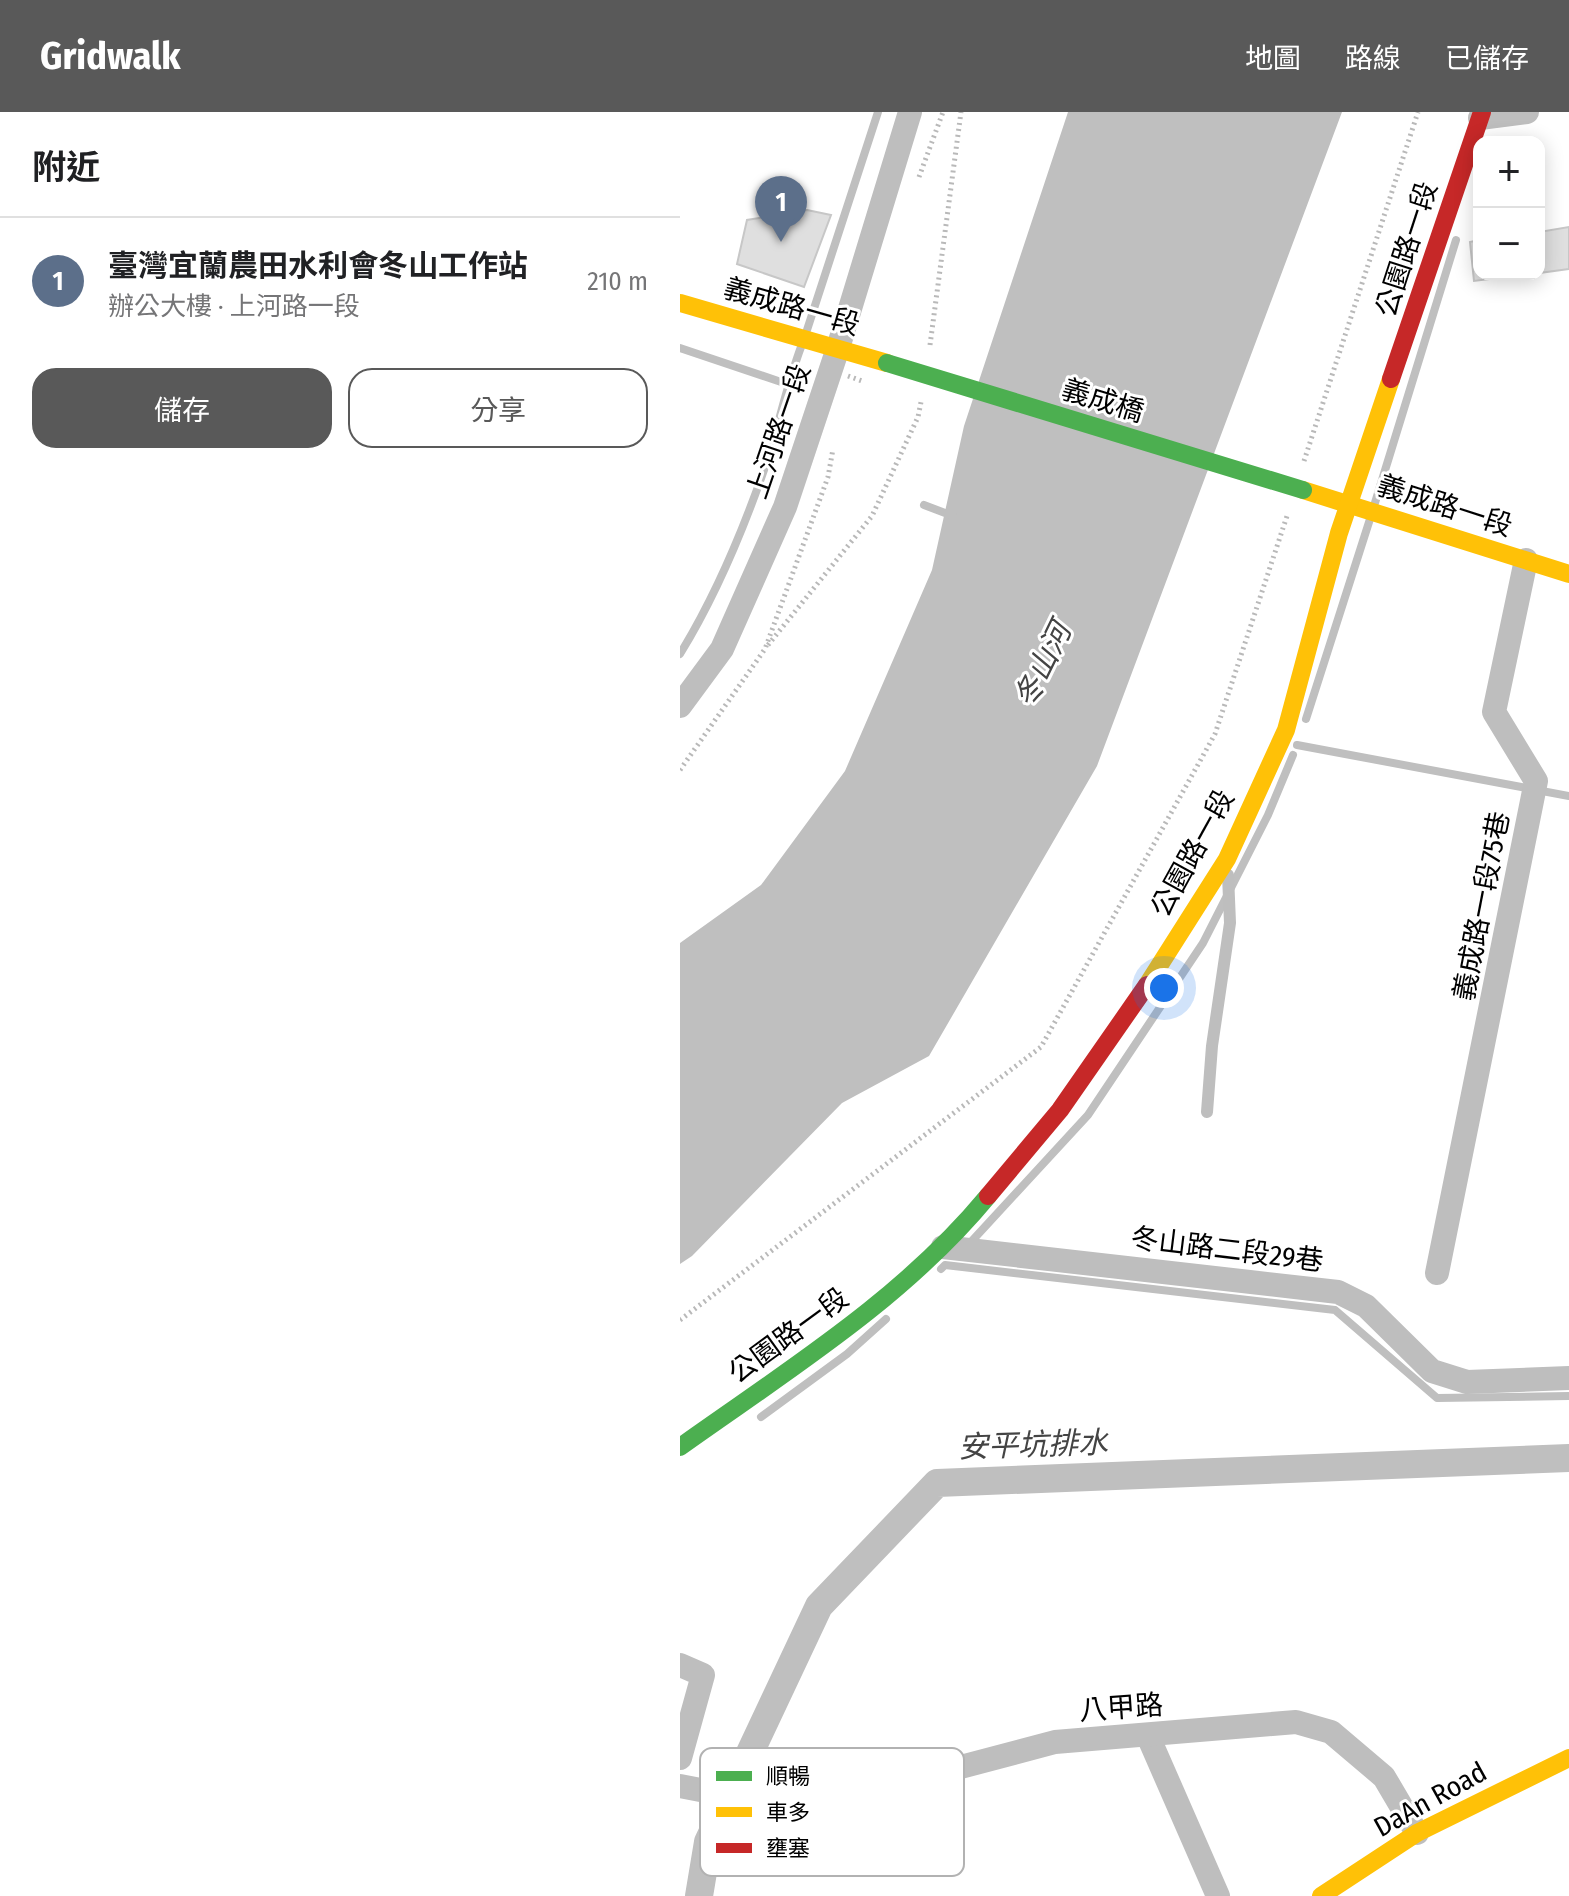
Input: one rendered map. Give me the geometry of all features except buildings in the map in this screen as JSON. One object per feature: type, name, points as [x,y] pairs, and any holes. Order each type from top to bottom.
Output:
[{"type":"street","name":"上河路一段","points":[[680,706],[722,649],[779,521],[838,348],[910,112]]},
{"type":"street","points":[[1481,115],[1527,112]]},
{"type":"street","name":"公園路一段","points":[[680,1447],[885,1300],[957,1234],[1060,1110],[1152,978],[1227,859],[1286,730],[1339,533],[1481,115]]},
{"type":"street","name":"義成路一段","points":[[680,303],[887,363]]},
{"type":"street","name":"義成橋","points":[[887,363],[1299,488]]},
{"type":"street","name":"義成路一段","points":[[1299,488],[1569,574]]},
{"type":"street","name":"義成路一段75巷","points":[[1437,1273],[1536,781],[1494,712],[1526,560]]},
{"type":"street","name":"冬山路二段29巷","points":[[943,1247],[1338,1292],[1366,1306],[1432,1371],[1467,1382],[1569,1378]]},
{"type":"street","points":[[680,1665],[703,1675],[680,1758]]},
{"type":"street","name":"八甲路","points":[[964,1766],[1055,1742],[1296,1722],[1331,1732],[1384,1777],[1417,1833]]},
{"type":"street","points":[[1148,1736],[1218,1896]]},
{"type":"street","name":"DaAn Road","points":[[1321,1896],[1417,1833],[1569,1758]]},
{"type":"lane","points":[[1207,1112],[1212,1046],[1230,923],[1227,859]]},
{"type":"path","points":[[680,1320],[1041,1047],[1215,734],[1299,488],[1418,112]]},
{"type":"water","name":"冬山河","points":[[1068,112],[1342,112],[1097,766],[929,1056],[842,1103],[692,1256],[680,1264],[680,943],[761,885],[845,771],[932,570],[964,426]]},
{"type":"waterway","points":[[807,330],[878,112]]},
{"type":"waterway","points":[[1374,506],[1456,240]]},
{"type":"waterway","points":[[680,654],[716,587],[747,517],[801,347]]},
{"type":"waterway","points":[[680,348],[787,384]]},
{"type":"waterway","points":[[924,505],[953,516]]},
{"type":"waterway","points":[[1306,719],[1370,519]]},
{"type":"waterway","points":[[1297,745],[1569,796]]},
{"type":"waterway","points":[[970,1243],[1088,1115],[1203,943],[1268,815],[1293,755]]},
{"type":"waterway","points":[[941,1269],[945,1265],[1335,1310],[1437,1398],[1569,1396]]},
{"type":"waterway","points":[[761,1417],[847,1354],[886,1319]]},
{"type":"waterway","name":"安平坑排水","points":[[752,1748],[819,1606],[937,1483],[1569,1458]]},
{"type":"waterway","name":"安平坑排水","points":[[699,1896],[702,1876]]},
{"type":"traffic: fast","points":[[887,363],[1303,490]]},
{"type":"traffic: fast","points":[[680,1447],[803,1361],[882,1300],[955,1233],[988,1196]]},
{"type":"traffic: slow","points":[[680,303],[887,363]]},
{"type":"traffic: slow","points":[[1147,985],[1227,859],[1286,730],[1339,533],[1391,379]]},
{"type":"traffic: slow","points":[[1303,490],[1569,574]]},
{"type":"traffic: slow","points":[[1321,1896],[1417,1833],[1569,1758]]},
{"type":"traffic: jam","points":[[1391,379],[1482,112]]},
{"type":"traffic: jam","points":[[988,1196],[1060,1110],[1147,985]]},
{"type":"place","name":"臺灣宜蘭農田水利會冬山工作站","points":[[781,242]]}]
